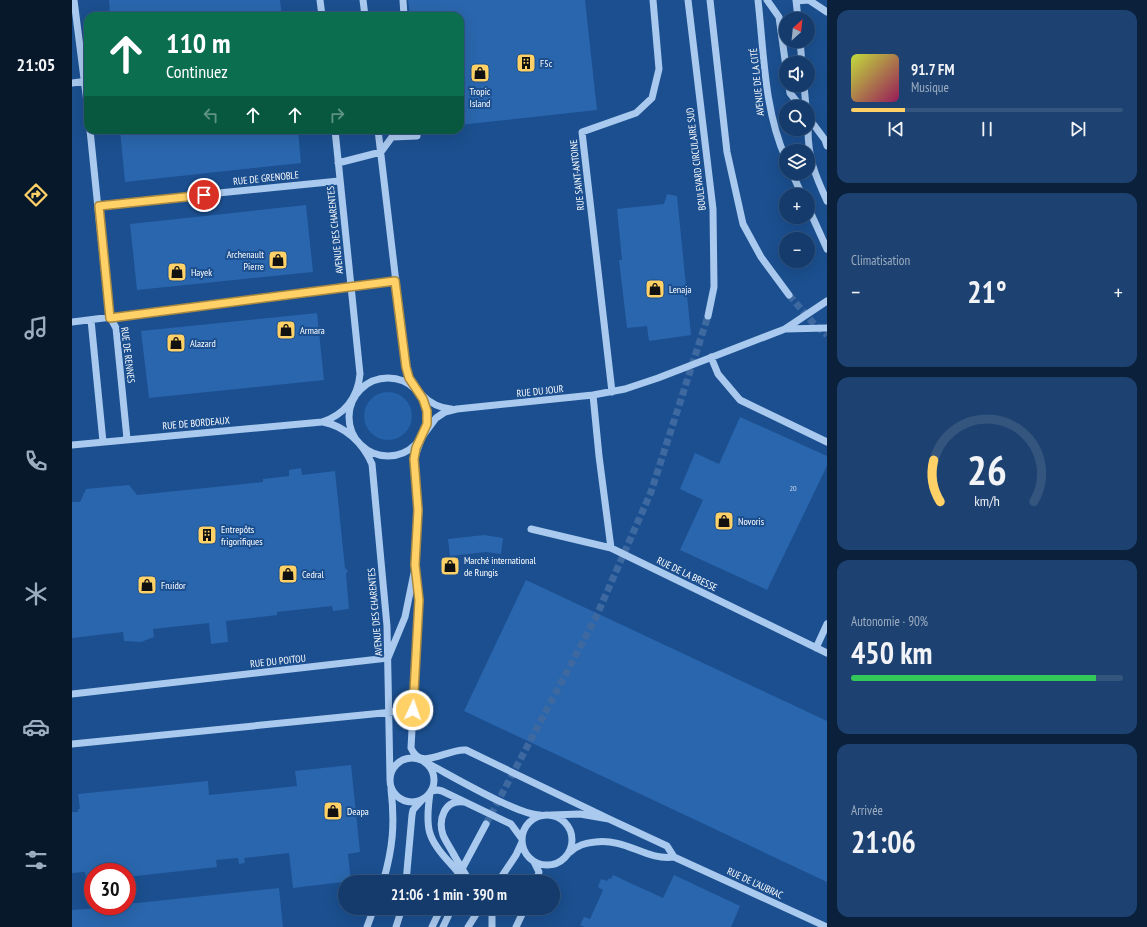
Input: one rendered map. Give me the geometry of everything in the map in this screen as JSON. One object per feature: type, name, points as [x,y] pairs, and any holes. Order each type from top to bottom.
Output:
[{"type":"street","points":[[74,0],[84,68]]},
{"type":"street","points":[[320,0],[322,12]]},
{"type":"street","points":[[364,0],[365,12]]},
{"type":"street","points":[[403,0],[404,12]]},
{"type":"street","name":"RUE SAINT-ANTOINE","points":[[612,392],[582,132],[636,113],[652,98],[660,69],[653,0]]},
{"type":"street","name":"BOULEVARD CIRCULAIRE SUD","points":[[688,0],[713,209],[714,287],[708,316]]},
{"type":"street","points":[[710,0],[727,152],[743,224],[761,258],[789,296]]},
{"type":"street","name":"AVENUE DE LA CITÉ","points":[[758,0],[771,120],[779,145]]},
{"type":"street","points":[[767,0],[779,17],[784,56]]},
{"type":"street","points":[[797,12],[796,0],[810,0],[827,12]]},
{"type":"street","points":[[72,83],[84,81]]},
{"type":"street","points":[[815,126],[825,140],[827,146]]},
{"type":"street","name":"RUE DE RENNES","points":[[90,134],[110,318],[116,328],[127,440]]},
{"type":"street","name":"AVENUE DES CHARENTES","points":[[335,134],[360,374],[359,383],[353,398]]},
{"type":"street","points":[[378,134],[406,367],[409,378],[423,399],[427,411],[427,424],[414,459],[418,510],[415,565],[405,617],[388,658]]},
{"type":"street","points":[[338,163],[380,152],[392,137],[410,134]]},
{"type":"street","points":[[808,136],[810,158],[814,173],[827,201]]},
{"type":"street","name":"RUE DE GRENOBLE","points":[[99,206],[340,181]]},
{"type":"street","points":[[815,222],[827,249]]},
{"type":"street","points":[[72,322],[395,281]]},
{"type":"street","points":[[785,329],[827,301]]},
{"type":"street","points":[[91,320],[103,442]]},
{"type":"street","points":[[785,329],[827,328]]},
{"type":"street","name":"RUE DU JOUR","points":[[422,437],[436,418],[445,412],[457,409],[594,395],[625,389],[658,378],[785,329]]},
{"type":"street","points":[[711,357],[718,374],[740,400],[827,442]]},
{"type":"street","points":[[415,388],[394,378],[382,378],[370,382],[360,389],[353,398],[349,411],[349,424],[354,436],[362,446],[383,456],[394,456],[410,449],[422,437]]},
{"type":"street","name":"RUE DU JOUR","points":[[415,388],[435,405],[457,409]]},
{"type":"street","points":[[594,395],[599,456],[611,548]]},
{"type":"street","name":"RUE DE BORDEAUX","points":[[72,445],[322,422],[340,414],[353,398]]},
{"type":"street","name":"RUE DE BORDEAUX","points":[[322,422],[334,424],[362,446]]},
{"type":"street","name":"AVENUE DES CHARENTES","points":[[362,446],[372,464],[387,626],[391,783],[394,828],[385,875]]},
{"type":"street","name":"RUE DE LA BRESSE","points":[[531,529],[611,548],[827,653]]},
{"type":"street","points":[[407,875],[412,815],[417,805],[428,794],[434,785],[433,773],[411,748],[419,600],[415,565]]},
{"type":"street","points":[[816,648],[827,624]]},
{"type":"street","name":"RUE DU POITOU","points":[[72,694],[388,658]]},
{"type":"street","points":[[72,744],[390,711],[413,710]]},
{"type":"street","points":[[423,761],[453,750],[466,750],[609,819]]},
{"type":"street","points":[[534,862],[543,865],[552,865],[559,863],[570,852],[572,845],[570,829],[566,822],[559,817],[551,815],[535,815],[515,808],[423,761],[406,758],[395,766],[391,783],[394,792],[405,800],[411,802],[438,790],[510,824],[522,841],[524,850],[534,862],[539,872],[538,875]]},
{"type":"street","points":[[428,794],[427,810],[429,835],[436,849],[461,875]]},
{"type":"street","points":[[466,803],[454,803],[445,809],[441,822],[443,836],[466,875]]},
{"type":"street","name":"RUE DE L'AUBRAC","points":[[551,815],[580,814],[609,819],[667,846],[674,857]]},
{"type":"street","points":[[503,875],[516,855],[522,841],[525,827],[530,822],[543,815]]},
{"type":"street","points":[[465,875],[486,824]]},
{"type":"street","name":"RUE DE L'AUBRAC","points":[[570,852],[579,845],[604,841],[617,842],[658,858],[674,857],[827,927]]},
{"type":"street","points":[[459,875],[475,848]]},
{"type":"street","points":[[367,927],[371,915]]},
{"type":"street","points":[[396,927],[400,915]]},
{"type":"street","points":[[432,927],[438,915]]},
{"type":"street","points":[[443,927],[449,915]]},
{"type":"street","points":[[468,927],[476,915]]},
{"type":"street","points":[[492,915],[492,927]]},
{"type":"street","points":[[516,927],[522,915]]},
{"type":"shaded area","points":[[383,392],[393,392],[405,399],[412,411],[412,421],[405,433],[393,440],[383,440],[375,436],[368,429],[364,421],[364,411],[368,403],[375,396]]},
{"type":"building","points":[[109,0],[280,0],[282,12],[110,12]]},
{"type":"building","name":"F5c","points":[[408,0],[585,0],[597,110],[464,125],[464,12],[410,12]]},
{"type":"building","points":[[120,134],[298,134],[301,163],[125,182]]},
{"type":"building","points":[[667,194],[677,196],[691,335],[649,341],[647,326],[627,328],[619,260],[622,260],[617,209],[664,204]]},
{"type":"building","points":[[306,205],[313,272],[137,290],[130,224]]},
{"type":"building","points":[[317,313],[324,380],[149,398],[141,331]]},
{"type":"building","points":[[740,417],[827,456],[827,466],[767,590],[680,550],[703,500],[680,489],[695,453],[719,464]]},
{"type":"building","name":"Entrepôts frigorifiques","points":[[301,468],[302,475],[335,471],[345,568],[348,571],[346,574],[349,609],[333,611],[332,606],[277,612],[277,615],[226,621],[228,642],[211,644],[209,623],[153,629],[154,637],[141,642],[124,641],[123,632],[72,638],[72,502],[80,502],[86,489],[129,485],[137,495],[263,482],[263,479],[289,476],[289,470]]},
{"type":"building","points":[[484,535],[503,538],[501,554],[486,552],[450,556],[448,539]]},
{"type":"building","points":[[526,580],[827,721],[827,882],[464,711]]},
{"type":"building","points":[[351,765],[360,852],[348,854],[350,875],[338,875],[338,883],[293,888],[289,853],[244,858],[245,863],[239,864],[238,858],[216,860],[217,867],[136,876],[136,863],[84,863],[84,872],[72,873],[72,812],[78,812],[78,809],[80,809],[78,794],[208,781],[209,795],[297,786],[295,771]]},
{"type":"building","points":[[613,875],[663,898],[674,875],[740,906],[731,927],[585,927],[580,925],[584,917],[590,919],[603,890],[598,887],[601,879],[607,881],[609,878],[611,879]]},
{"type":"building","points":[[279,888],[283,927],[72,927],[72,910],[84,909],[84,915],[136,915],[136,903]]},
{"type":"tunnel","points":[[789,295],[814,324],[827,335]]},
{"type":"tunnel","points":[[486,824],[596,617],[651,492],[708,316]]},
{"type":"place","name":"F5c","points":[[526,63]]},
{"type":"place","name":"Tropic Island","points":[[480,73]]},
{"type":"place","name":"Archenault Pierre","points":[[278,260]]},
{"type":"place","name":"Hayek","points":[[177,272]]},
{"type":"place","name":"Lenaja","points":[[655,289]]},
{"type":"place","name":"Armara","points":[[286,330]]},
{"type":"place","name":"Alazard","points":[[176,343]]},
{"type":"place","name":"Novoris","points":[[724,521]]},
{"type":"place","name":"Entrepôts frigorifiques","points":[[207,535]]},
{"type":"place","name":"Marché international de Rungis","points":[[450,566]]},
{"type":"place","name":"Cedral","points":[[288,574]]},
{"type":"place","name":"Fruidor","points":[[147,585]]},
{"type":"place","name":"Deapa","points":[[333,811]]},
{"type":"route","points":[[204,195],[99,206],[110,318],[395,281],[406,367],[409,378],[423,399],[427,411],[427,424],[416,448],[414,459],[418,510],[415,565],[419,600],[413,710]]}]
